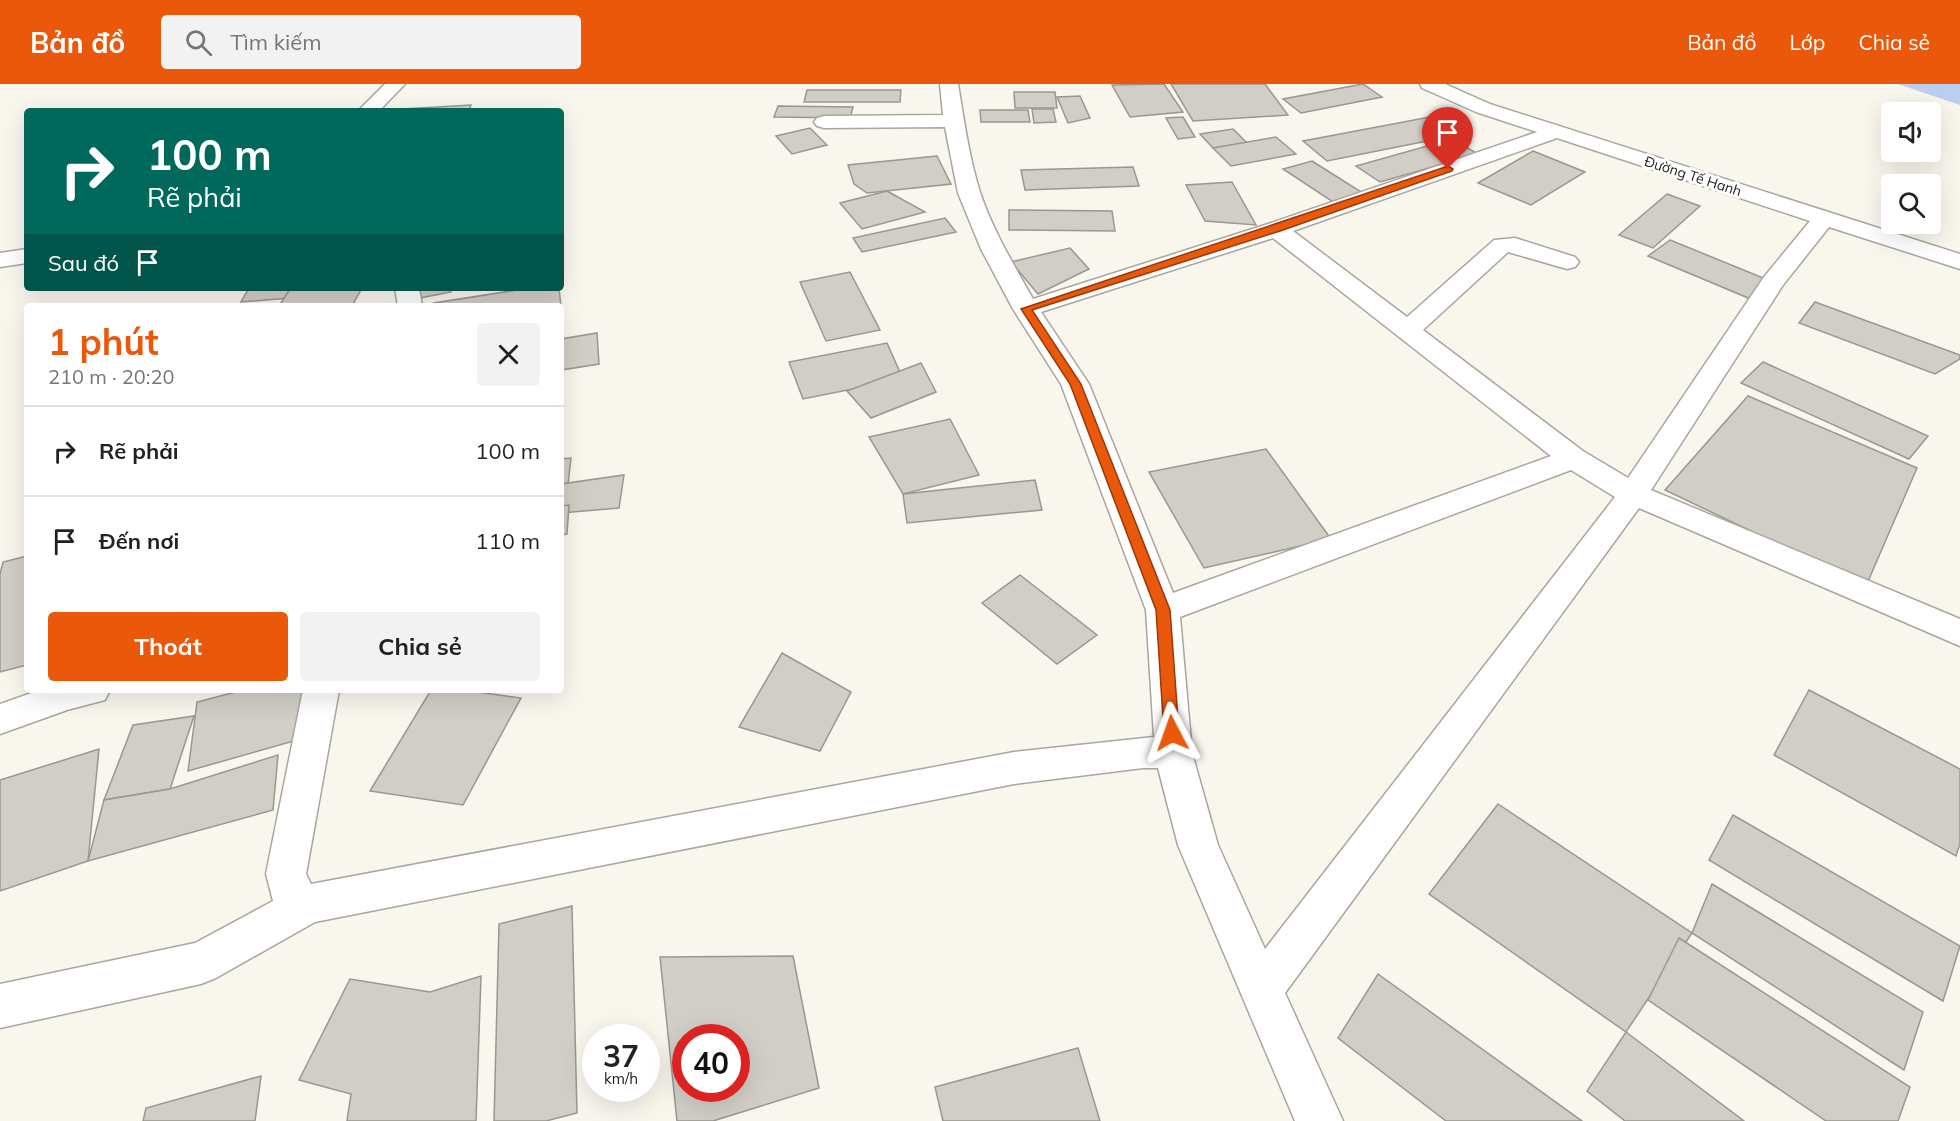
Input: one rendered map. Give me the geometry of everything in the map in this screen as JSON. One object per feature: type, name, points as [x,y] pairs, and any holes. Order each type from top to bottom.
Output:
[{"type":"street","points":[[371,108],[396,84]]},
{"type":"street","points":[[949,84],[969,193],[993,249],[1026,309],[1075,384],[1163,610],[1173,753],[1198,845],[1319,1121]]},
{"type":"street","name":"Đường Tế Hanh","points":[[1429,84],[1483,108],[1960,262]]},
{"type":"street","points":[[824,122],[954,121]]},
{"type":"street","points":[[1026,309],[1276,229],[1556,132]]},
{"type":"street","points":[[1261,989],[1633,494],[1773,282],[1824,218]]},
{"type":"street","points":[[1276,229],[1573,458],[1633,494],[1960,633]]},
{"type":"street","points":[[1408,330],[1502,245],[1515,245],[1567,262]]},
{"type":"street","points":[[0,260],[24,256]]},
{"type":"street","points":[[1163,610],[1573,458]]},
{"type":"street","points":[[0,719],[78,693]]},
{"type":"street","points":[[308,903],[291,895],[286,874],[320,693]]},
{"type":"street","points":[[0,1006],[201,963],[308,903],[1014,768],[1143,752],[1173,753]]},
{"type":"water","points":[[1898,84],[1960,84],[1960,105]]},
{"type":"building","points":[[1164,84],[1183,112],[1130,117],[1112,85]]},
{"type":"building","points":[[1171,84],[1265,84],[1288,115],[1193,121]]},
{"type":"building","points":[[1363,84],[1382,97],[1301,113],[1283,99]]},
{"type":"building","points":[[807,90],[901,90],[900,102],[804,102]]},
{"type":"building","points":[[1014,92],[1055,92],[1057,108],[1015,108]]},
{"type":"building","points":[[1080,96],[1090,118],[1068,123],[1057,97]]},
{"type":"building","points":[[471,105],[470,108],[419,108]]},
{"type":"building","points":[[778,106],[853,107],[850,118],[774,117]]},
{"type":"building","points":[[1032,109],[1053,109],[1056,122],[1034,123]]},
{"type":"building","points":[[980,110],[1028,110],[1030,122],[981,122]]},
{"type":"building","points":[[1435,116],[1462,134],[1327,161],[1303,141]]},
{"type":"building","points":[[1183,117],[1195,137],[1178,139],[1166,118]]},
{"type":"building","points":[[810,128],[827,145],[792,154],[776,136]]},
{"type":"building","points":[[1233,129],[1247,143],[1213,148],[1200,134]]},
{"type":"building","points":[[1276,137],[1296,154],[1231,166],[1213,148]]},
{"type":"building","points":[[1452,139],[1478,154],[1380,182],[1356,166]]},
{"type":"building","points":[[1533,151],[1585,172],[1531,205],[1478,183]]},
{"type":"building","points":[[937,156],[951,184],[867,193],[854,184],[848,165]]},
{"type":"building","points":[[1312,161],[1366,195],[1336,204],[1283,169]]},
{"type":"building","points":[[1133,167],[1139,186],[1025,190],[1021,170]]},
{"type":"building","points":[[1232,182],[1256,225],[1205,221],[1186,185]]},
{"type":"building","points":[[887,191],[925,212],[862,229],[840,203]]},
{"type":"building","points":[[1667,194],[1700,206],[1653,248],[1619,235]]},
{"type":"building","points":[[1009,210],[1112,211],[1115,231],[1009,230]]},
{"type":"building","points":[[945,218],[956,232],[862,252],[853,238]]},
{"type":"building","points":[[1670,240],[1773,282],[1753,300],[1648,256]]},
{"type":"building","points":[[1070,248],[1089,269],[1038,294],[1011,262]]},
{"type":"building","points":[[850,272],[880,330],[826,341],[800,282]]},
{"type":"building","points":[[247,291],[352,291],[351,293],[241,302]]},
{"type":"building","points":[[289,291],[360,291],[354,303],[281,303]]},
{"type":"building","points":[[414,291],[451,291],[451,292],[415,299]]},
{"type":"building","points":[[511,291],[559,291],[561,303],[434,303]]},
{"type":"building","points":[[1815,302],[1960,355],[1960,359],[1935,374],[1799,323]]},
{"type":"building","points":[[597,333],[599,364],[564,370],[564,338]]},
{"type":"building","points":[[887,343],[903,379],[803,399],[789,362]]},
{"type":"building","points":[[1763,362],[1928,436],[1909,459],[1741,383]]},
{"type":"building","points":[[921,363],[936,392],[871,418],[847,391]]},
{"type":"building","points":[[1748,396],[1917,468],[1866,586],[1665,490]]},
{"type":"building","points":[[950,419],[979,475],[903,494],[869,437]]},
{"type":"building","points":[[1266,449],[1331,539],[1204,568],[1149,472]]},
{"type":"building","points":[[571,458],[568,484],[564,484],[564,459]]},
{"type":"building","points":[[624,475],[619,508],[564,513],[564,484]]},
{"type":"building","points":[[1035,480],[1042,510],[907,523],[903,494]]},
{"type":"building","points":[[569,505],[567,534],[564,534],[564,506]]},
{"type":"building","points":[[24,557],[24,666],[0,672],[0,574],[3,562]]},
{"type":"building","points":[[1020,575],[1097,635],[1057,664],[982,603]]},
{"type":"building","points":[[782,653],[851,692],[820,751],[739,727]]},
{"type":"building","points":[[1809,690],[1960,769],[1960,844],[1956,856],[1774,755]]},
{"type":"building","points":[[232,693],[309,693],[308,737],[188,771],[197,702]]},
{"type":"building","points":[[429,693],[485,693],[521,698],[463,805],[370,791]]},
{"type":"building","points":[[194,716],[170,789],[104,800],[133,725]]},
{"type":"building","points":[[99,749],[88,861],[0,891],[0,780]]},
{"type":"building","points":[[278,755],[273,810],[88,861],[104,800],[170,789]]},
{"type":"building","points":[[1498,804],[1692,933],[1626,1032],[1429,894]]},
{"type":"building","points":[[1733,815],[1960,946],[1943,1001],[1709,860]]},
{"type":"building","points":[[1712,884],[1923,1012],[1904,1070],[1692,933]]},
{"type":"building","points":[[572,906],[577,1113],[546,1121],[494,1121],[499,924]]},
{"type":"building","points":[[1679,938],[1910,1087],[1898,1121],[1826,1121],[1648,1000]]},
{"type":"building","points":[[793,956],[819,1088],[713,1121],[677,1121],[675,1102],[750,1102],[750,1024],[672,1024],[672,1073],[660,957]]},
{"type":"building","points":[[1378,974],[1582,1121],[1446,1121],[1338,1038]]},
{"type":"building","points":[[481,976],[476,1121],[347,1121],[351,1094],[299,1080],[350,979],[430,992]]},
{"type":"building","points":[[1626,1032],[1744,1121],[1625,1121],[1587,1091]]},
{"type":"building","points":[[1078,1048],[1100,1121],[943,1121],[935,1087]]},
{"type":"building","points":[[261,1076],[255,1121],[143,1121],[146,1108]]},
{"type":"route","points":[[1172,733],[1163,610],[1075,384],[1026,309],[1276,229],[1448,169]]}]
